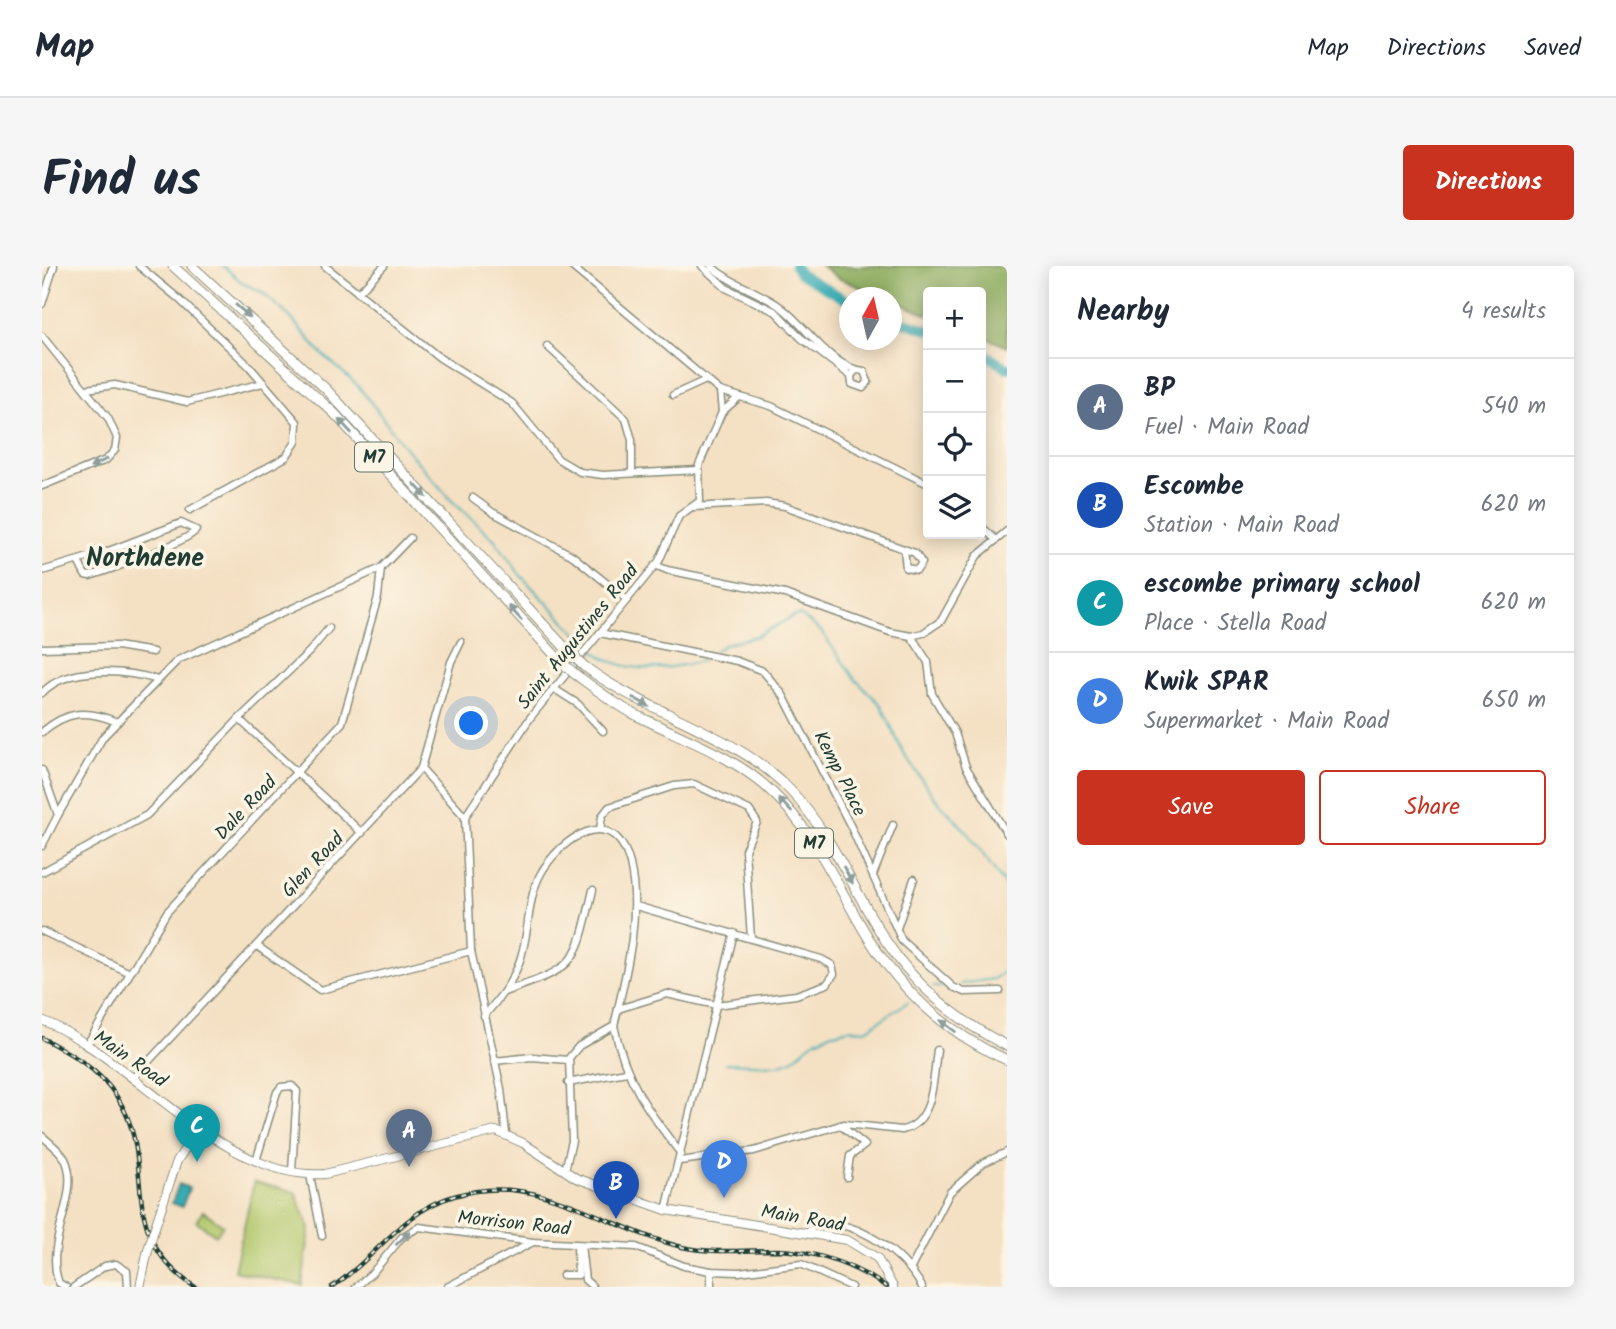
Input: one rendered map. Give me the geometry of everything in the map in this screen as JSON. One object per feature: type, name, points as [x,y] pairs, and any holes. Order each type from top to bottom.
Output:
[{"type":"highway","name":"M7","points":[[173,266],[335,414],[561,662],[613,702],[734,763],[773,793],[805,829],[872,943],[903,986],[964,1037],[1007,1060]]},
{"type":"highway","name":"M7","points":[[192,266],[326,388],[584,666],[625,694],[737,750],[786,787],[828,838],[881,933],[904,967],[947,1009],[1007,1046]]},
{"type":"main road","name":"Main Road","points":[[42,1020],[134,1077],[199,1127],[256,1161],[310,1175],[332,1173],[482,1133],[506,1133],[587,1183],[666,1210],[809,1231],[847,1240],[868,1251],[883,1266],[893,1287]]},
{"type":"main road","points":[[140,1287],[153,1230],[177,1161],[199,1127]]},
{"type":"street","points":[[42,303],[54,266]]},
{"type":"street","points":[[139,266],[204,323],[263,383],[296,422],[298,435],[293,448],[275,464],[190,510]]},
{"type":"street","points":[[325,266],[440,358],[512,403],[549,449],[569,467],[590,475],[698,470]]},
{"type":"street","points":[[358,293],[384,266]]},
{"type":"street","points":[[571,266],[720,391],[771,406],[923,482]]},
{"type":"street","points":[[702,266],[726,288],[776,312],[801,338],[853,374]]},
{"type":"street","points":[[711,266],[729,280],[781,307],[833,359]]},
{"type":"street","points":[[42,336],[113,424],[117,438],[116,450],[106,460],[42,486]]},
{"type":"street","points":[[547,346],[626,419],[632,440],[632,472]]},
{"type":"street","points":[[673,395],[706,380]]},
{"type":"street","points":[[86,389],[115,385],[187,402],[263,383]]},
{"type":"street","points":[[720,391],[722,412]]},
{"type":"street","points":[[721,506],[710,501],[701,490],[698,470],[722,412],[738,398]]},
{"type":"street","name":"Saint Augustines Road","points":[[465,817],[493,771],[553,688],[655,565],[679,516],[700,501],[701,490]]},
{"type":"street","points":[[473,498],[492,512],[573,556],[625,599]]},
{"type":"street","points":[[693,507],[775,503],[904,549]]},
{"type":"street","points":[[42,571],[78,561],[181,523],[187,523],[196,531],[158,550],[90,576],[85,575],[78,561]]},
{"type":"street","points":[[986,531],[995,539]]},
{"type":"street","points":[[655,565],[667,570],[785,594],[899,635],[911,636],[923,633],[941,621],[973,562],[995,539],[1007,531]]},
{"type":"street","points":[[42,846],[97,744],[158,680],[185,656],[381,568],[410,538]]},
{"type":"street","name":"Dale Road","points":[[86,1046],[167,912],[298,773],[346,716],[378,597],[381,568]]},
{"type":"street","points":[[42,872],[147,815],[239,719],[310,651],[329,628]]},
{"type":"street","name":"Kemp Place","points":[[600,633],[737,661],[763,671],[783,695],[909,950],[953,987],[964,992],[1000,991]]},
{"type":"street","points":[[911,636],[928,662],[932,694],[955,733],[966,767],[1007,834]]},
{"type":"street","name":"Glen Road","points":[[134,1077],[421,768],[451,662],[461,642]]},
{"type":"street","points":[[42,648],[117,646],[153,652]]},
{"type":"street","points":[[42,693],[54,684],[84,674],[137,676],[158,680]]},
{"type":"street","points":[[553,688],[578,704],[603,731]]},
{"type":"street","points":[[42,732],[64,716],[74,713],[93,714],[117,722]]},
{"type":"street","points":[[239,719],[362,833]]},
{"type":"street","points":[[421,768],[465,817],[471,951],[506,1133]]},
{"type":"street","points":[[42,770],[58,815]]},
{"type":"street","points":[[600,831],[602,816],[609,807],[686,784],[701,786],[749,810],[757,822],[745,850],[751,938]]},
{"type":"street","points":[[873,875],[893,825]]},
{"type":"street","points":[[484,1016],[504,992],[523,951],[532,899],[545,868],[574,835],[600,831],[611,834],[627,855],[636,906],[614,1026],[626,1072],[645,1108],[680,1157]]},
{"type":"street","points":[[867,862],[879,859]]},
{"type":"street","points":[[897,928],[914,879]]},
{"type":"street","points":[[504,992],[551,976],[569,962],[578,949],[593,890]]},
{"type":"street","points":[[618,1009],[667,994],[716,1005],[806,992],[831,982],[834,974],[832,965],[738,934],[636,906]]},
{"type":"street","points":[[666,1210],[716,1005],[738,934],[751,921]]},
{"type":"street","points":[[42,931],[130,973]]},
{"type":"street","points":[[257,946],[320,990],[471,951]]},
{"type":"street","points":[[565,1170],[572,1147],[568,1060],[579,1046],[614,1026]]},
{"type":"street","points":[[680,1157],[754,1151],[840,1125],[860,1123],[902,1130],[921,1121],[928,1102],[937,1050]]},
{"type":"street","points":[[494,1061],[540,1057],[568,1060]]},
{"type":"street","points":[[568,1083],[626,1072]]},
{"type":"street","points":[[256,1161],[277,1092],[285,1086],[292,1086],[298,1091],[292,1171]]},
{"type":"street","points":[[840,1125],[865,1145],[850,1156],[847,1177]]},
{"type":"street","points":[[42,1136],[62,1154],[68,1168],[55,1262],[60,1283],[66,1287]]},
{"type":"street","points":[[911,1268],[950,1192],[983,1163],[1007,1152]]},
{"type":"street","points":[[310,1175],[322,1236]]},
{"type":"street","points":[[809,1231],[813,1225],[821,1224],[861,1234],[895,1251],[911,1268],[922,1287]]},
{"type":"street","name":"Morrison Road","points":[[356,1287],[373,1272],[402,1237],[419,1227],[533,1242],[636,1247],[684,1266],[711,1271],[739,1272],[801,1264],[851,1287]]},
{"type":"street","points":[[447,1287],[533,1242]]},
{"type":"street","points":[[563,1275],[578,1275],[579,1245]]},
{"type":"street","points":[[579,1245],[585,1280],[592,1286]]},
{"type":"street","points":[[74,1287],[105,1266],[116,1264],[127,1271],[128,1287]]},
{"type":"street","points":[[711,1271],[711,1287]]},
{"type":"green space","points":[[822,266],[1007,266],[1007,347],[986,337],[986,287],[923,287],[923,313],[902,304],[902,287],[860,287],[838,278]]},
{"type":"green space","points":[[254,1182],[295,1192],[310,1229],[302,1285],[234,1271]]},
{"type":"green space","points":[[203,1211],[223,1225],[216,1235],[196,1221]]},
{"type":"water","points":[[179,1184],[189,1188],[182,1207],[172,1203]]},
{"type":"waterway","points":[[223,266],[244,284],[262,292],[290,317],[319,351],[359,387],[408,451],[452,501],[495,540],[521,576],[583,640]]},
{"type":"waterway","points":[[795,266],[800,274],[839,296]]},
{"type":"waterway","points":[[902,321],[923,328]]},
{"type":"waterway","points":[[986,355],[1007,368]]},
{"type":"waterway","points":[[714,651],[726,644],[757,636],[794,616],[800,615],[821,631],[854,678],[881,705],[903,752],[933,796],[967,832],[1007,888]]},
{"type":"waterway","points":[[593,650],[618,664],[633,667],[662,668],[704,660]]},
{"type":"waterway","points":[[960,984],[993,979],[1007,970]]},
{"type":"waterway","points":[[933,987],[946,987]]},
{"type":"waterway","points":[[726,1063],[778,1065],[792,1060],[814,1041],[829,1034],[850,1029],[866,1030],[908,1002]]},
{"type":"railway","points":[[42,1038],[93,1070],[117,1097],[129,1122],[136,1147],[145,1221],[154,1244],[170,1266],[195,1287]]},
{"type":"railway","points":[[332,1287],[419,1213],[454,1196],[485,1190],[515,1190],[543,1196],[682,1247],[718,1251],[777,1250],[821,1256],[861,1272],[887,1287]]},
{"type":"place","name":"escombe primary school","points":[[197,1162]]},
{"type":"place","name":"BP","points":[[409,1167]]},
{"type":"place","name":"Kwik SPAR","points":[[724,1198]]},
{"type":"place","name":"Escombe","points":[[616,1219]]},
{"type":"district","name":"Northdene","points":[[145,557]]}]
